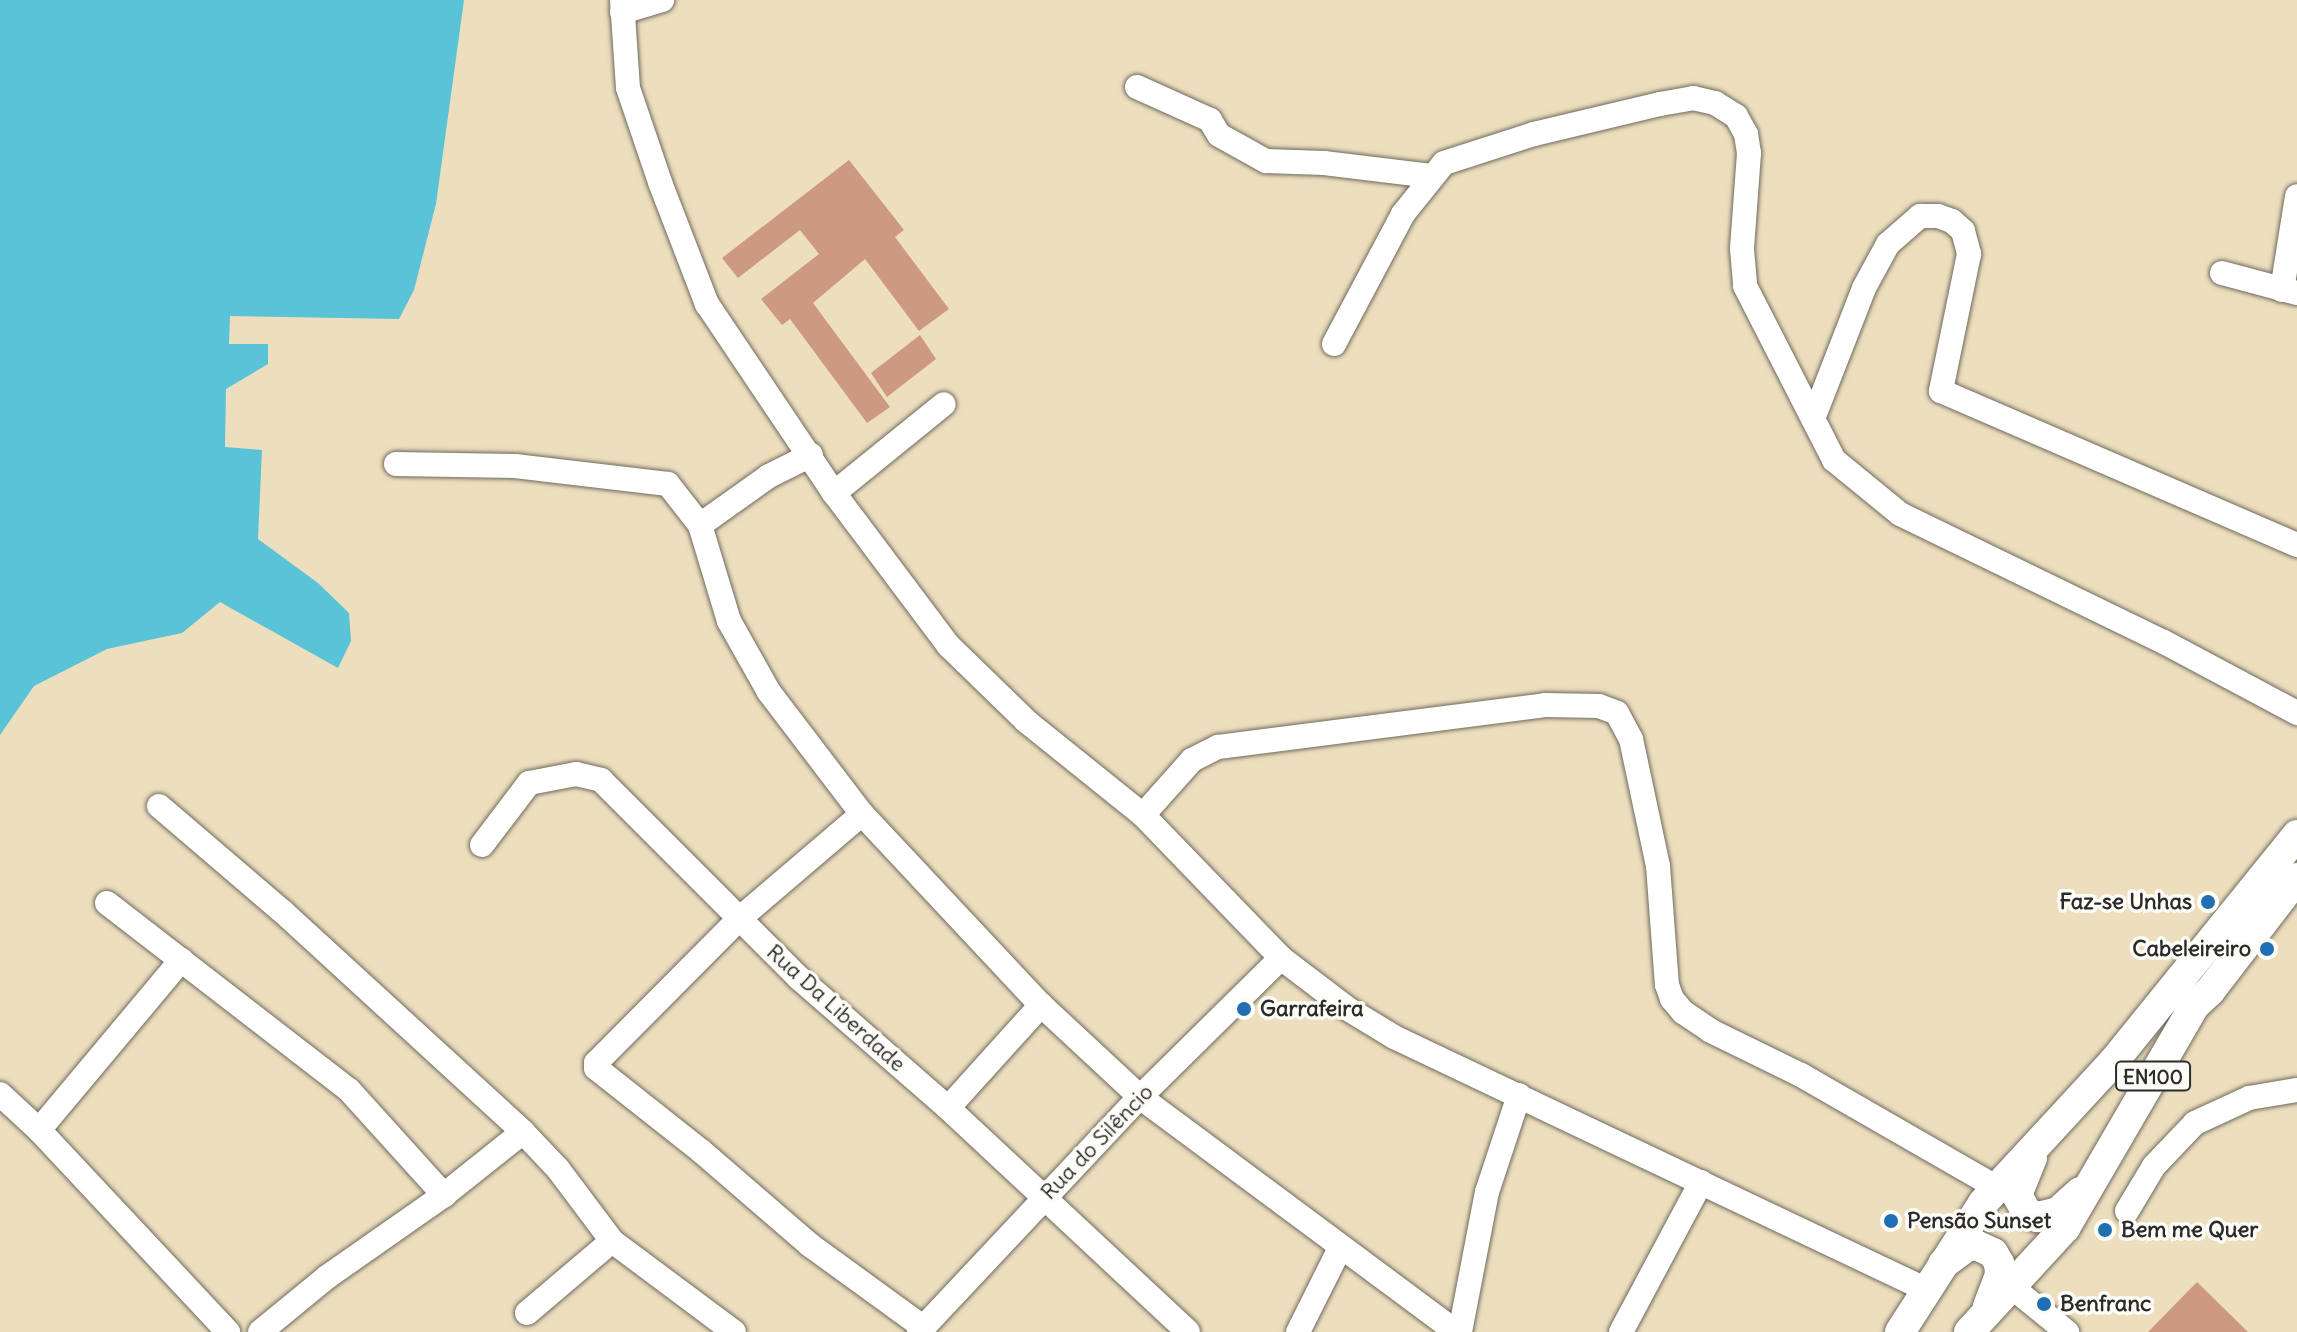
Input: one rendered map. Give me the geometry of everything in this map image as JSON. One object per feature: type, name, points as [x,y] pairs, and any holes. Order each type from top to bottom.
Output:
[{"type":"main road","name":"EN100","points":[[1900,1332],[1930,1281],[1996,1187],[2114,1061],[2297,835]]},
{"type":"main road","name":"EN100","points":[[1978,1322],[2013,1288],[2065,1228],[2194,1006],[2210,991],[2297,878]]},
{"type":"main road","points":[[2047,1132],[2018,1185],[2020,1206],[2027,1213],[2037,1217],[2058,1212],[2103,1167]]},
{"type":"main road","points":[[1930,1281],[1954,1253],[1966,1247],[1976,1245],[1993,1253],[1999,1263],[2000,1275],[1978,1322]]},
{"type":"street","points":[[662,0],[622,6],[628,88],[707,304],[834,493],[949,646],[1026,721],[1143,815],[1281,958],[1348,1009],[1394,1037],[1701,1182],[1930,1281]]},
{"type":"street","points":[[1137,87],[1210,120],[1219,135],[1266,161],[1324,163],[1431,176]]},
{"type":"street","points":[[1334,344],[1403,214],[1444,163],[1534,134],[1693,98],[1715,103],[1736,116],[1747,144],[1742,249],[1745,286],[1834,460],[1900,514],[2164,642],[2297,713]]},
{"type":"street","points":[[2222,273],[2290,292],[2297,196]]},
{"type":"street","points":[[1813,419],[1859,300],[1888,244],[1920,216],[1938,216],[1952,221],[1963,231],[1969,254],[1941,391],[2297,545]]},
{"type":"street","points":[[834,493],[944,404]]},
{"type":"street","points":[[700,525],[760,482],[811,455]]},
{"type":"street","points":[[396,464],[515,466],[668,484],[700,525],[738,641],[769,692],[862,814],[1041,1005],[1140,1097],[1340,1248],[1458,1332],[1487,1192],[1519,1095]]},
{"type":"street","points":[[1143,815],[1192,760],[1218,747],[1545,705],[1599,706],[1617,713],[1631,739],[1658,866],[1667,985],[1672,999],[1683,1012],[1711,1031],[1801,1075],[1996,1187]]},
{"type":"street","name":"Rua Da Liberdade","points":[[482,845],[529,783],[551,776],[590,776],[612,790],[799,978],[948,1108],[1188,1332]]},
{"type":"street","points":[[159,806],[282,911],[523,1132],[558,1169],[612,1241],[734,1332]]},
{"type":"street","points":[[862,814],[739,919],[596,1063],[596,1068],[701,1151],[810,1245],[921,1330]]},
{"type":"street","points":[[107,903],[349,1090],[444,1195]]},
{"type":"street","name":"Rua do Silêncio","points":[[921,1330],[1140,1097],[1281,958]]},
{"type":"street","points":[[39,1130],[181,960]]},
{"type":"street","points":[[948,1108],[1041,1005]]},
{"type":"street","points":[[2127,1211],[2154,1166],[2195,1123],[2249,1098],[2297,1089]]},
{"type":"street","points":[[0,1094],[39,1130],[228,1332]]},
{"type":"street","points":[[260,1332],[368,1246],[444,1195],[523,1132]]},
{"type":"street","points":[[1621,1332],[1701,1182]]},
{"type":"street","points":[[527,1313],[612,1241]]},
{"type":"street","points":[[1298,1332],[1340,1248]]},
{"type":"street","points":[[2013,1288],[2067,1332]]},
{"type":"water","points":[[0,0],[464,0],[436,204],[414,290],[399,319],[230,316],[229,344],[268,344],[268,364],[226,389],[225,447],[262,450],[258,539],[318,583],[349,613],[351,641],[338,668],[220,602],[182,633],[107,649],[34,686],[0,735]]},
{"type":"building","points":[[849,160],[904,230],[895,237],[949,309],[919,331],[865,259],[813,303],[890,407],[867,423],[790,319],[782,325],[761,299],[819,254],[800,230],[738,278],[722,258]]},
{"type":"building","points":[[920,335],[936,359],[887,397],[871,373]]},
{"type":"building","points":[[2197,1282],[2248,1332],[2148,1332]]},
{"type":"place","name":"Faz-se Unhas","points":[[2208,902]]},
{"type":"place","name":"Cabeleireiro","points":[[2267,949]]},
{"type":"place","name":"Garrafeira","points":[[1244,1009]]},
{"type":"place","name":"Pensão Sunset","points":[[1891,1221]]},
{"type":"place","name":"Bem me Quer","points":[[2105,1230]]},
{"type":"place","name":"Benfranc","points":[[2044,1304]]}]
